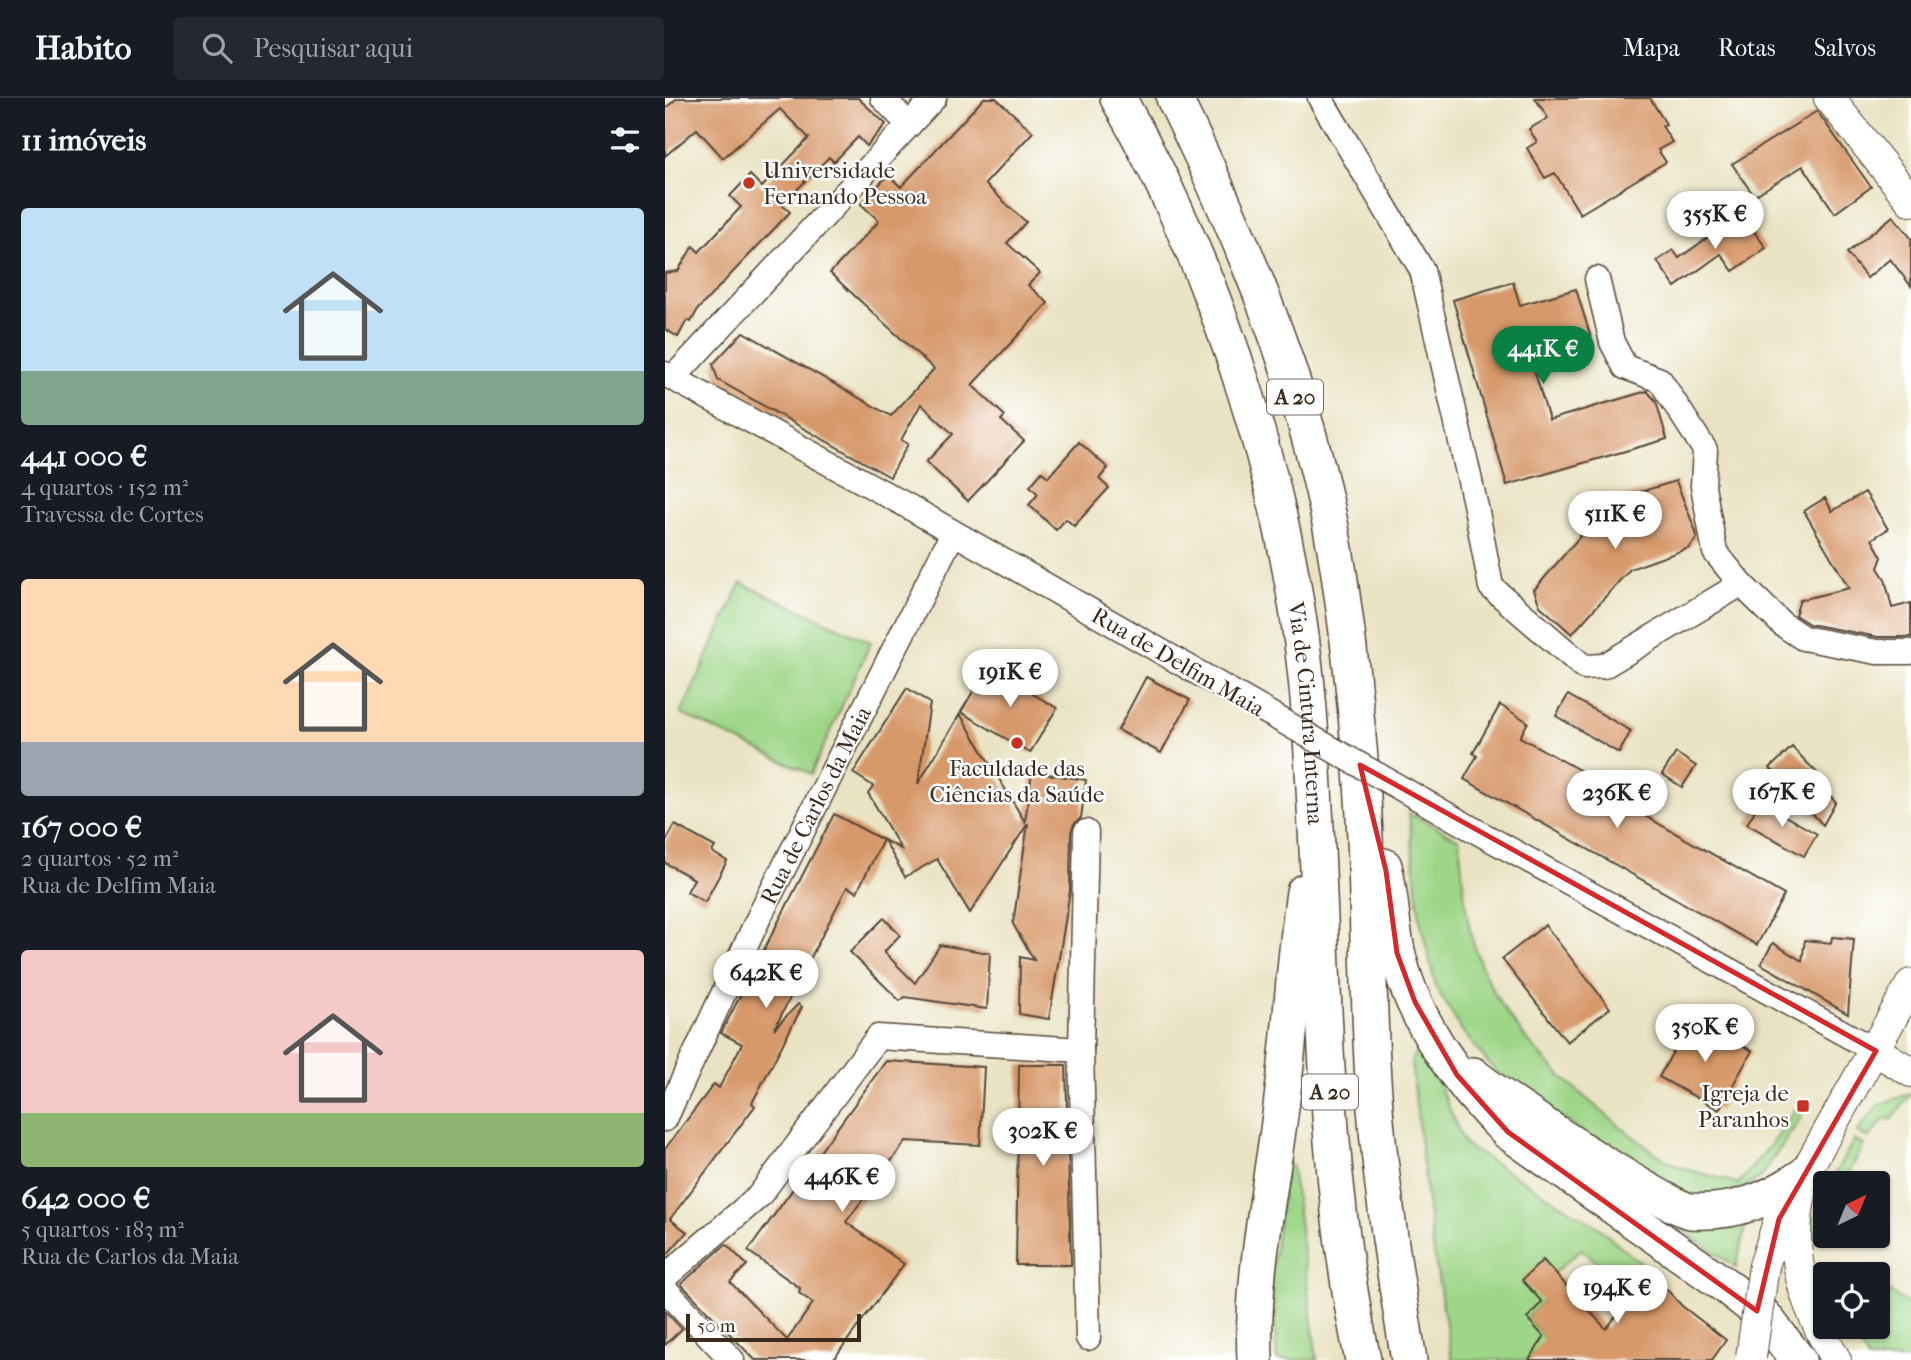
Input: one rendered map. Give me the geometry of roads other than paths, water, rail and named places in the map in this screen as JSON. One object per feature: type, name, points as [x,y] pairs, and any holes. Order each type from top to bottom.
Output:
[{"type":"highway","name":"Via de Cintura Interna","points":[[1118,98],[1183,226],[1238,368],[1275,503],[1300,636],[1309,709],[1335,1175],[1346,1279],[1363,1360]]},
{"type":"highway","name":"A 20","points":[[1174,98],[1213,178],[1282,350],[1318,479],[1342,593],[1362,784],[1375,1106],[1392,1258],[1409,1360]]},
{"type":"highway","points":[[1362,784],[1385,871],[1397,953],[1430,1031],[1465,1085],[1508,1132],[1763,1315],[1798,1360]]},
{"type":"highway","points":[[1255,1360],[1254,1328],[1262,1231],[1282,1099],[1294,957],[1315,823]]},
{"type":"highway","points":[[1430,1031],[1477,1079],[1654,1195],[1688,1211],[1732,1209],[1751,1205],[1778,1194],[1806,1174]]},
{"type":"main road","points":[[1829,98],[1911,201]]},
{"type":"main road","points":[[1750,1358],[1764,1266],[1779,1219],[1876,1051],[1911,984]]},
{"type":"main road","points":[[1876,1051],[1911,1072]]},
{"type":"main road","points":[[1806,1174],[1796,1219],[1798,1275],[1813,1320],[1836,1360]]},
{"type":"street","points":[[883,98],[909,125]]},
{"type":"street","points":[[669,376],[934,98]]},
{"type":"street","points":[[1320,98],[1422,270],[1477,512],[1490,587],[1584,667],[1604,666],[1741,584]]},
{"type":"street","points":[[1597,279],[1612,342],[1625,367],[1660,380],[1705,450],[1703,486],[1715,552],[1741,584],[1782,624],[1803,638],[1877,652],[1911,652]]},
{"type":"street","name":"Rua de Delfim Maia","points":[[669,376],[953,533],[1474,830],[1876,1051]]},
{"type":"street","name":"Rua de Carlos da Maia","points":[[665,1119],[759,917],[953,533]]},
{"type":"street","points":[[1086,832],[1080,1051],[1088,1338]]},
{"type":"street","points":[[665,1277],[759,1196],[878,1037],[1080,1051]]},
{"type":"street","points":[[665,1289],[732,1360]]},
{"type":"place","name":"Universidade Fernando Pessoa","points":[[749,183]]},
{"type":"place","name":"Faculdade das Ciências da Saúde","points":[[1017,743]]},
{"type":"place","name":"Igreja de Paranhos","points":[[1803,1106]]}]
